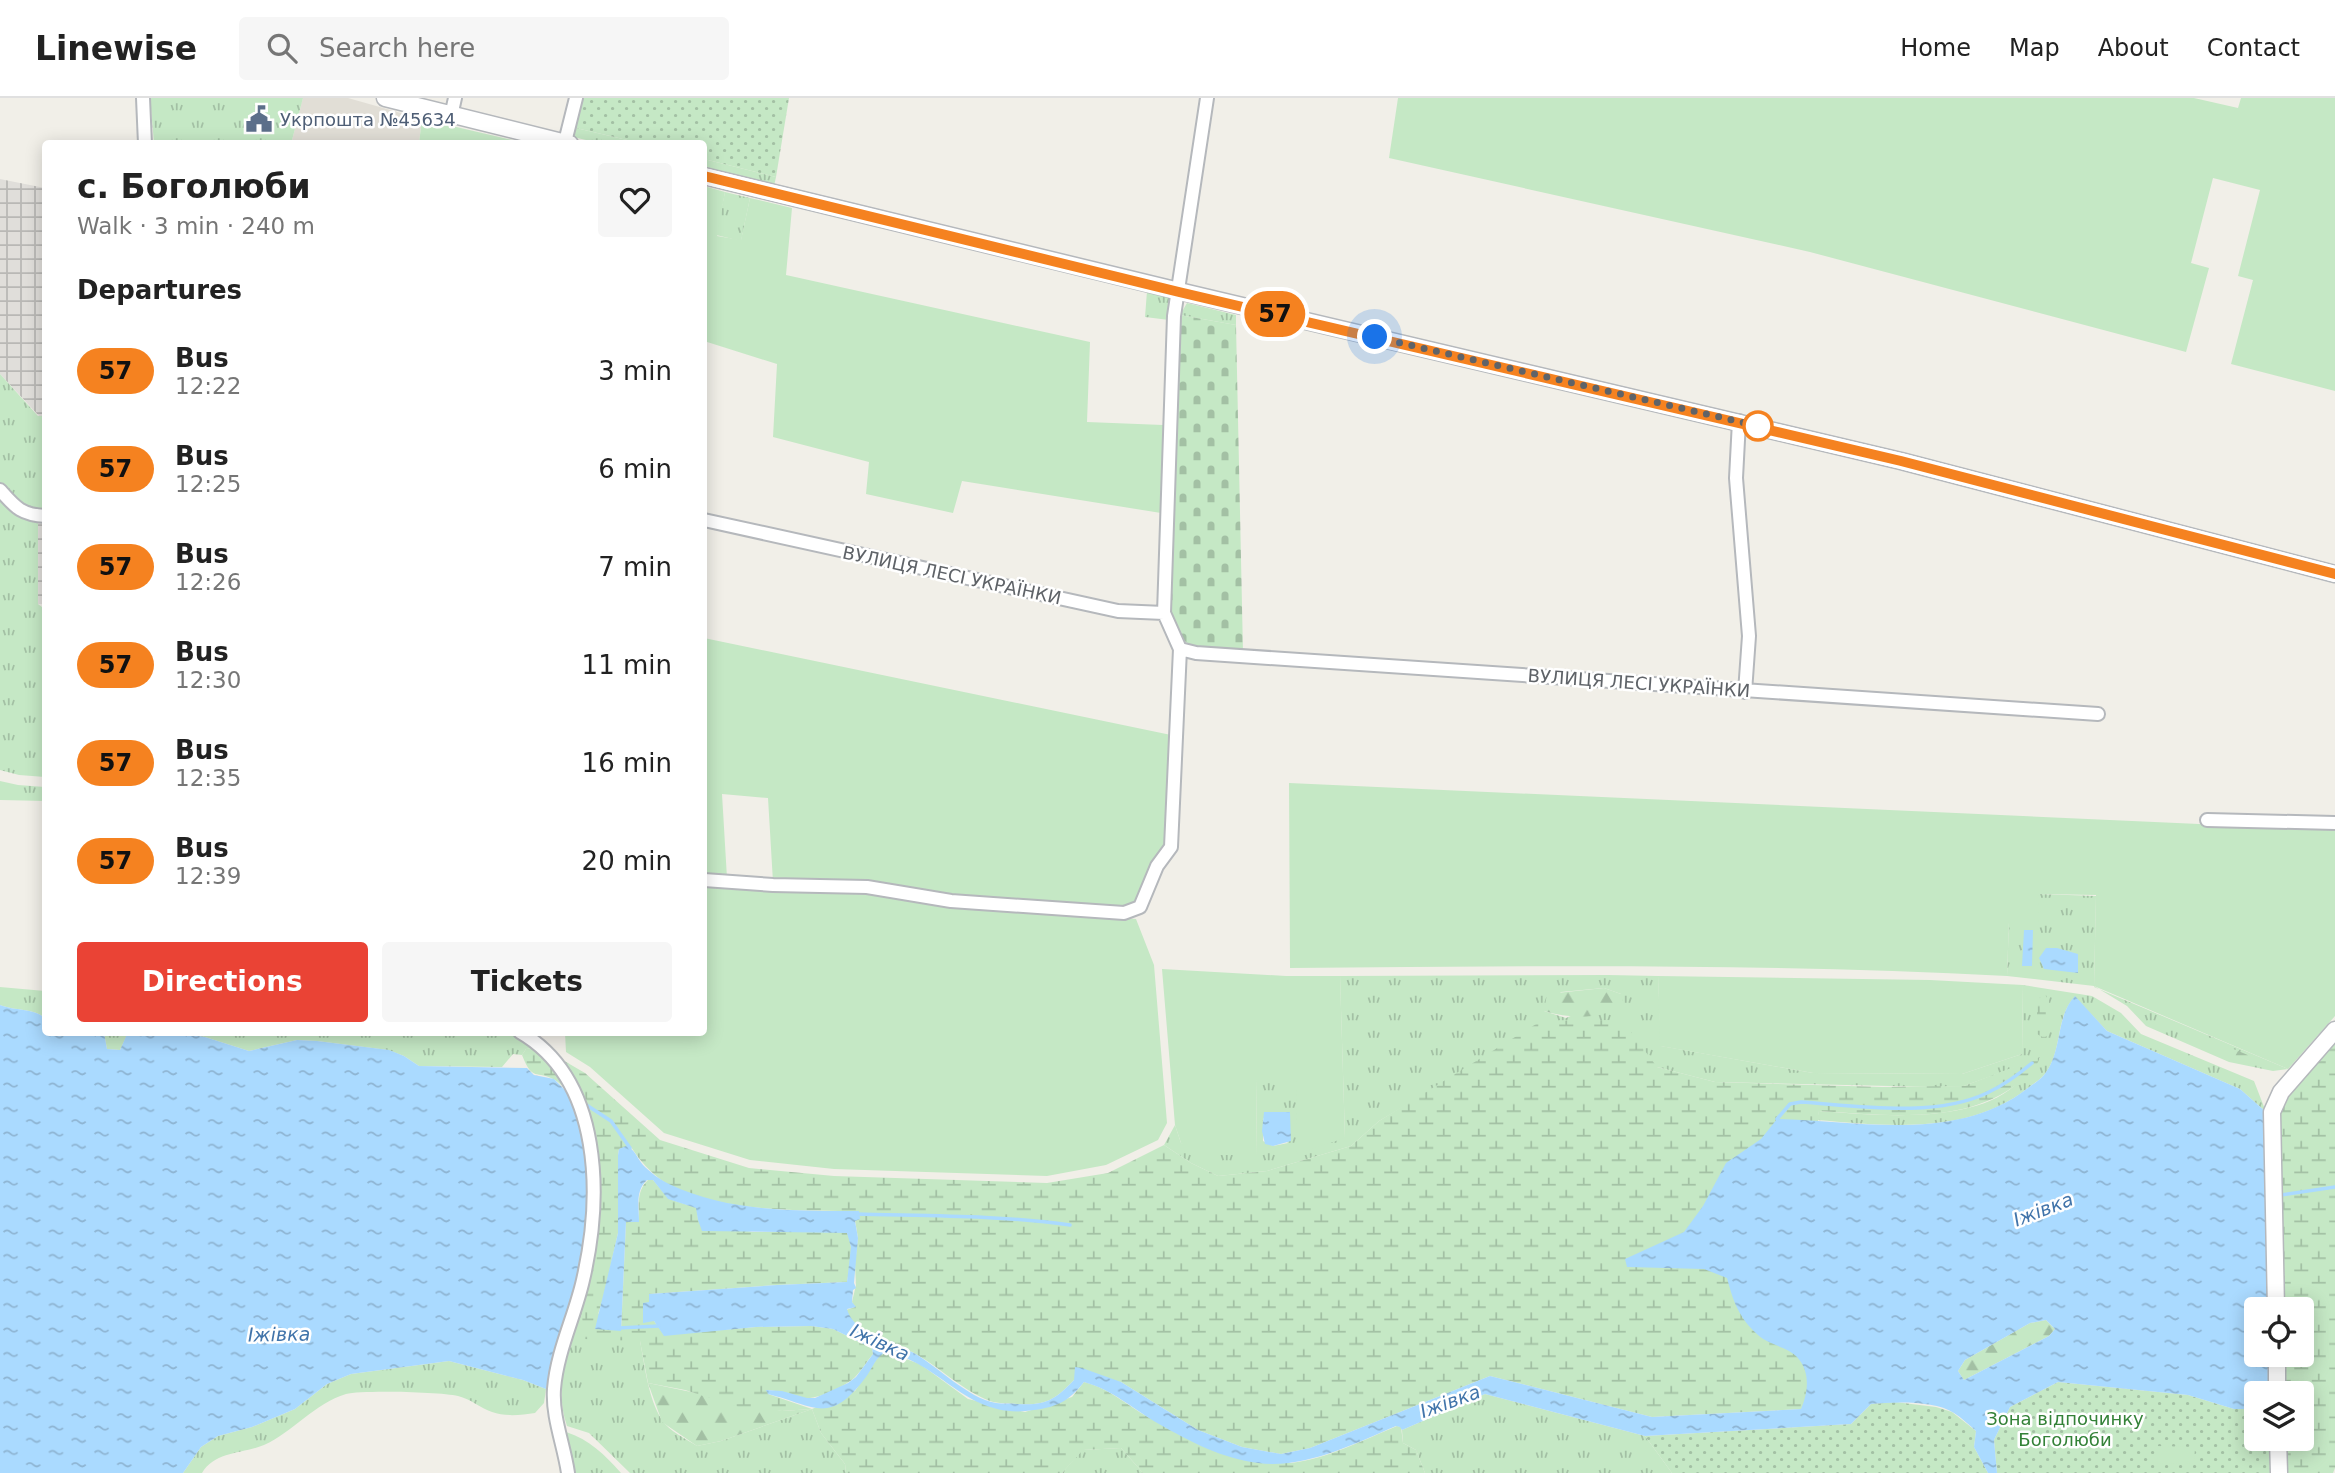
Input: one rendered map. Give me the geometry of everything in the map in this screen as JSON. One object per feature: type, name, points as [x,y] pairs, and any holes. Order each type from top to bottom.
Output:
[{"type":"street","points":[[143,98],[145,140]]},
{"type":"street","points":[[385,98],[555,140]]},
{"type":"street","points":[[451,116],[455,98]]},
{"type":"street","points":[[569,140],[576,98]]},
{"type":"street","points":[[707,880],[773,886],[867,887],[951,901],[1124,913],[1140,907],[1157,866],[1171,846],[1180,649],[1164,614],[1174,316],[1207,98]]},
{"type":"street","points":[[707,177],[1179,292],[1739,421],[2335,574]]},
{"type":"street","points":[[1739,421],[1736,478],[1749,636],[1745,692]]},
{"type":"street","points":[[0,490],[17,509],[42,516]]},
{"type":"street","name":"ВУЛИЦЯ ЛЕСІ УКРАЇНКИ","points":[[707,521],[1118,611],[1164,614]]},
{"type":"street","name":"ВУЛИЦЯ ЛЕСІ УКРАЇНКИ","points":[[1180,649],[1243,657],[2098,714]]},
{"type":"street","points":[[2207,820],[2335,823]]},
{"type":"street","points":[[2276,1297],[2272,1112],[2281,1092],[2335,1030]]},
{"type":"street","points":[[526,1036],[540,1045],[564,1072],[578,1098],[591,1148],[592,1226],[583,1281],[566,1333],[554,1387],[555,1414],[568,1473]]},
{"type":"street","points":[[2278,1451],[2279,1473]]},
{"type":"shaded area","points":[[303,98],[348,98],[422,119],[419,140],[292,140]]},
{"type":"shaded area","points":[[0,179],[42,187],[42,416],[39,416],[0,374]]},
{"type":"shaded area","points":[[38,520],[42,520],[42,604],[38,604]]},
{"type":"green space","points":[[150,98],[303,98],[292,140],[154,140]]},
{"type":"green space","points":[[583,98],[789,98],[776,177],[707,160],[707,140],[627,140],[576,128]]},
{"type":"green space","points":[[1398,98],[2194,98],[2238,108],[2241,98],[2335,98],[2335,391],[2231,364],[2253,280],[2238,276],[2260,190],[2213,178],[2191,263],[2209,268],[2186,352],[1810,252],[1389,158]]},
{"type":"green space","points":[[422,119],[512,140],[419,140]]},
{"type":"green space","points":[[576,128],[627,140],[586,140],[573,137]]},
{"type":"green space","points":[[707,160],[776,177],[774,186],[707,170]]},
{"type":"green space","points":[[707,187],[725,192],[717,236],[741,240],[750,198],[792,208],[786,275],[1090,342],[1087,422],[1163,425],[1161,513],[962,481],[953,513],[866,494],[869,462],[773,437],[777,364],[707,342]]},
{"type":"green space","points":[[725,192],[750,198],[741,241],[716,235]]},
{"type":"green space","points":[[1147,291],[1169,298],[1169,320],[1145,317]]},
{"type":"green space","points":[[1187,303],[1236,315],[1236,325],[1180,315]]},
{"type":"green space","points":[[1180,315],[1236,325],[1243,652],[1204,650],[1187,643],[1180,636],[1168,609]]},
{"type":"green space","points":[[0,374],[38,416],[42,416],[42,510],[19,505],[0,483]]},
{"type":"green space","points":[[0,498],[38,520],[38,604],[42,607],[42,777],[0,770]]},
{"type":"green space","points":[[707,639],[1171,735],[1167,844],[1138,904],[1124,909],[773,882],[768,798],[722,794],[727,878],[707,876]]},
{"type":"green space","points":[[0,781],[42,787],[42,801],[0,800]]},
{"type":"green space","points":[[1289,783],[2335,830],[2335,1016],[2288,1069],[2094,986],[2096,895],[2039,894],[2038,922],[2009,922],[2007,976],[1739,967],[1290,968]]},
{"type":"green space","points":[[707,884],[866,891],[1136,919],[1154,965],[1167,1123],[1158,1140],[1106,1165],[1047,1176],[834,1169],[750,1160],[664,1133],[590,1067],[566,1052],[565,1036],[707,1036]]},
{"type":"green space","points":[[2039,894],[2096,896],[2094,986],[2007,976],[2009,921]]},
{"type":"green space","points":[[1162,969],[1286,976],[1340,976],[1345,1138],[1297,1154],[1296,1079],[1256,1079],[1257,1155],[1205,1155],[1181,1143],[1175,1125]]},
{"type":"green space","points":[[1340,976],[1658,976],[1661,1046],[1813,1073],[1962,1074],[2022,1054],[2023,985],[2092,996],[2121,1013],[2141,1034],[2254,1081],[2266,1112],[2240,1089],[2107,1031],[2075,997],[2064,1014],[2051,1065],[2043,1076],[2005,1103],[1980,1114],[1954,1120],[1899,1125],[1817,1120],[1819,1111],[1920,1115],[1972,1107],[1995,1098],[2014,1086],[2040,1058],[1964,1086],[1935,1087],[1715,1082],[1657,1067],[1457,1075],[1379,1121],[1351,1146],[1267,1171],[1218,1176],[1191,1163],[1164,1145],[1175,1125],[1181,1143],[1257,1155],[1256,1079],[1296,1079],[1345,1138]],"holes":[[[1604,988],[1621,994],[1566,1018],[1544,1011],[1561,992]],[[1263,1118],[1288,1143],[1273,1146],[1263,1141]]]},
{"type":"green space","points":[[1658,976],[1930,980],[2023,985],[2022,1054],[1962,1074],[1813,1073],[1660,1046]]},
{"type":"green space","points":[[0,987],[42,991],[42,1016],[0,1005]]},
{"type":"green space","points":[[1604,988],[1621,994],[1624,1005],[1615,1010],[1585,1017],[1544,1011],[1547,994]]},
{"type":"green space","points":[[2099,989],[2288,1069],[2273,1071],[2229,1062],[2146,1026],[2127,1006]]},
{"type":"green space","points":[[2044,993],[2049,1001],[2048,1035],[2044,1038],[2037,1034],[2037,1001]]},
{"type":"green space","points":[[1622,1020],[1657,1067],[1715,1082],[1882,1087],[1964,1086],[2040,1057],[2037,1065],[2020,1082],[1975,1106],[1950,1112],[1897,1115],[1819,1111],[1838,1386],[1802,1409],[1652,1417],[1490,1376],[1310,1448],[1281,1454],[1242,1447],[1198,1430],[1121,1382],[1074,1380],[1055,1397],[1035,1404],[996,1403],[979,1396],[912,1352],[878,1341],[849,1316],[846,1310],[855,1307],[852,1302],[856,1285],[858,1238],[855,1220],[859,1211],[758,1208],[706,1199],[683,1192],[664,1182],[646,1166],[631,1147],[619,1149],[618,1233],[596,1321],[621,1331],[626,1222],[639,1221],[640,1194],[648,1180],[653,1180],[669,1199],[697,1208],[698,1220],[752,1232],[847,1233],[851,1251],[847,1282],[649,1294],[654,1321],[664,1335],[756,1327],[811,1326],[833,1329],[872,1348],[873,1354],[856,1376],[832,1391],[805,1398],[767,1390],[768,1394],[812,1409],[782,1411],[738,1407],[685,1390],[648,1383],[640,1341],[584,1339],[581,1302],[585,1104],[567,1069],[554,1055],[585,1073],[660,1140],[749,1168],[834,1176],[1047,1183],[1108,1173],[1164,1145],[1191,1163],[1218,1176],[1267,1171],[1351,1146],[1379,1121],[1541,1021]]},
{"type":"green space","points":[[105,1036],[127,1036],[120,1050],[107,1049]]},
{"type":"green space","points":[[198,1036],[520,1036],[537,1048],[526,1049],[522,1055],[513,1054],[502,1067],[419,1066],[388,1050],[297,1040],[249,1051]]},
{"type":"green space","points":[[2207,1038],[2255,1058],[2243,1062],[2227,1056],[2217,1051]]},
{"type":"green space","points":[[2335,1041],[2333,1473],[2285,1473],[2285,1451],[2314,1451],[2314,1381],[2284,1381],[2283,1367],[2314,1367],[2314,1297],[2283,1297],[2279,1114],[2286,1096]]},
{"type":"green space","points":[[537,1048],[561,1074],[575,1100],[558,1082],[529,1069],[522,1055],[526,1049]]},
{"type":"green space","points":[[581,1302],[640,1341],[653,1402],[662,1420],[678,1434],[697,1446],[721,1441],[812,1409],[821,1433],[845,1464],[846,1473],[630,1473],[589,1433],[567,1426],[561,1395],[562,1379],[567,1347]]},
{"type":"green space","points":[[2046,1320],[2055,1329],[2049,1336],[1964,1380],[1958,1371],[1965,1360],[2030,1323]]},
{"type":"green space","points":[[886,1352],[920,1364],[968,1399],[1025,1412],[1072,1397],[1084,1382],[1103,1389],[1163,1424],[1283,1462],[1304,1461],[1331,1453],[1397,1426],[1401,1427],[1403,1443],[1416,1450],[1425,1473],[1143,1473],[1121,1448],[1083,1450],[1062,1473],[846,1473],[845,1464],[821,1433],[812,1409],[855,1391],[880,1354]]},
{"type":"green space","points":[[449,1361],[523,1380],[546,1389],[544,1403],[535,1413],[508,1415],[492,1412],[463,1397],[449,1395],[384,1392],[346,1394],[324,1404],[264,1445],[222,1457],[202,1473],[183,1473],[201,1447],[218,1436],[252,1427],[295,1409],[327,1384],[351,1374]]},
{"type":"green space","name":"Зона відпочинку Боголюби","points":[[2058,1382],[2188,1395],[2234,1409],[2244,1409],[2244,1451],[2274,1451],[2274,1473],[1997,1473],[1994,1440],[2010,1407]]},
{"type":"green space","points":[[648,1383],[782,1411],[812,1409],[721,1441],[697,1446],[662,1422]]},
{"type":"green space","points":[[1485,1394],[1645,1436],[1672,1473],[1425,1473],[1416,1450],[1403,1443],[1402,1430]]},
{"type":"green space","name":"Зона відпочинку Боголюби","points":[[1895,1402],[1936,1407],[1952,1412],[1976,1431],[1974,1447],[1988,1473],[1672,1473],[1645,1436],[1851,1424],[1871,1404]]},
{"type":"green space","points":[[566,1432],[596,1448],[621,1473],[573,1473]]},
{"type":"green space","points":[[2156,1446],[2195,1447],[2194,1464],[2156,1463]]},
{"type":"green space","points":[[1121,1448],[1143,1473],[1062,1473],[1082,1450]]},
{"type":"water","points":[[2024,930],[2033,930],[2032,966],[2022,966]]},
{"type":"water","points":[[2046,948],[2078,954],[2078,973],[2044,969],[2039,958]]},
{"type":"water","points":[[2075,996],[2107,1031],[2240,1089],[2266,1112],[2271,1297],[2244,1297],[2244,1367],[2272,1367],[2273,1381],[2244,1381],[2244,1409],[2234,1409],[2188,1395],[2058,1382],[2010,1407],[1994,1440],[1997,1473],[1988,1473],[1974,1447],[1976,1431],[1946,1409],[1914,1403],[1871,1404],[1851,1424],[1645,1436],[1485,1394],[1402,1430],[1396,1426],[1329,1454],[1276,1464],[1232,1458],[1207,1448],[1159,1424],[1114,1395],[1084,1382],[1074,1394],[1057,1405],[1011,1411],[991,1407],[973,1399],[924,1367],[886,1352],[842,1402],[831,1407],[810,1407],[768,1394],[766,1390],[815,1398],[856,1377],[873,1354],[872,1348],[833,1329],[811,1326],[756,1327],[664,1336],[654,1321],[643,1323],[643,1303],[649,1302],[649,1294],[847,1282],[851,1247],[847,1233],[702,1231],[696,1208],[668,1199],[653,1180],[647,1180],[641,1189],[638,1199],[639,1222],[626,1222],[621,1331],[595,1329],[618,1233],[618,1155],[619,1149],[626,1146],[634,1151],[646,1168],[662,1180],[714,1200],[762,1208],[859,1211],[860,1219],[855,1221],[858,1238],[854,1283],[856,1288],[853,1290],[852,1302],[856,1307],[847,1309],[853,1321],[878,1341],[912,1352],[974,1395],[996,1403],[1042,1403],[1061,1392],[1074,1380],[1075,1367],[1082,1368],[1121,1382],[1198,1430],[1242,1447],[1281,1454],[1310,1448],[1490,1376],[1652,1417],[1801,1409],[1807,1383],[1805,1369],[1789,1351],[1762,1338],[1751,1329],[1738,1309],[1727,1278],[1704,1269],[1627,1267],[1625,1259],[1684,1232],[1703,1206],[1726,1163],[1761,1139],[1777,1119],[1874,1125],[1939,1123],[1971,1116],[2000,1105],[2044,1075],[2054,1056],[2064,1014]],"holes":[[[2046,1320],[2055,1329],[2049,1336],[1964,1380],[1958,1371],[1965,1360],[2030,1323]]]},
{"type":"water","points":[[0,1005],[42,1016],[42,1036],[105,1036],[107,1049],[120,1050],[126,1036],[198,1036],[249,1051],[297,1040],[317,1041],[389,1050],[419,1066],[527,1068],[534,1075],[554,1079],[575,1100],[587,1149],[588,1226],[579,1280],[553,1354],[546,1389],[523,1380],[449,1361],[351,1374],[327,1384],[295,1409],[252,1427],[218,1436],[201,1447],[183,1473],[0,1473]]},
{"type":"water","points":[[1264,1112],[1290,1112],[1291,1141],[1273,1146],[1265,1144],[1262,1131]]},
{"type":"waterway","points":[[1777,1119],[1790,1104],[1801,1102],[1871,1108],[1944,1106],[1987,1093],[2032,1063]]},
{"type":"waterway","points":[[585,1104],[611,1121],[630,1148]]},
{"type":"waterway","name":"Іжівка","points":[[2281,1195],[2335,1187]]},
{"type":"waterway","points":[[855,1214],[989,1218],[1070,1225]]},
{"type":"waterway","name":"Іжівка","points":[[618,1328],[659,1326]]},
{"type":"bus line","name":"57","points":[[707,177],[1179,292],[1713,415],[2335,574]]},
{"type":"place","name":"Укрпошта №45634","points":[[259,119]]},
{"type":"route","points":[[1375,337],[1758,426]]}]
